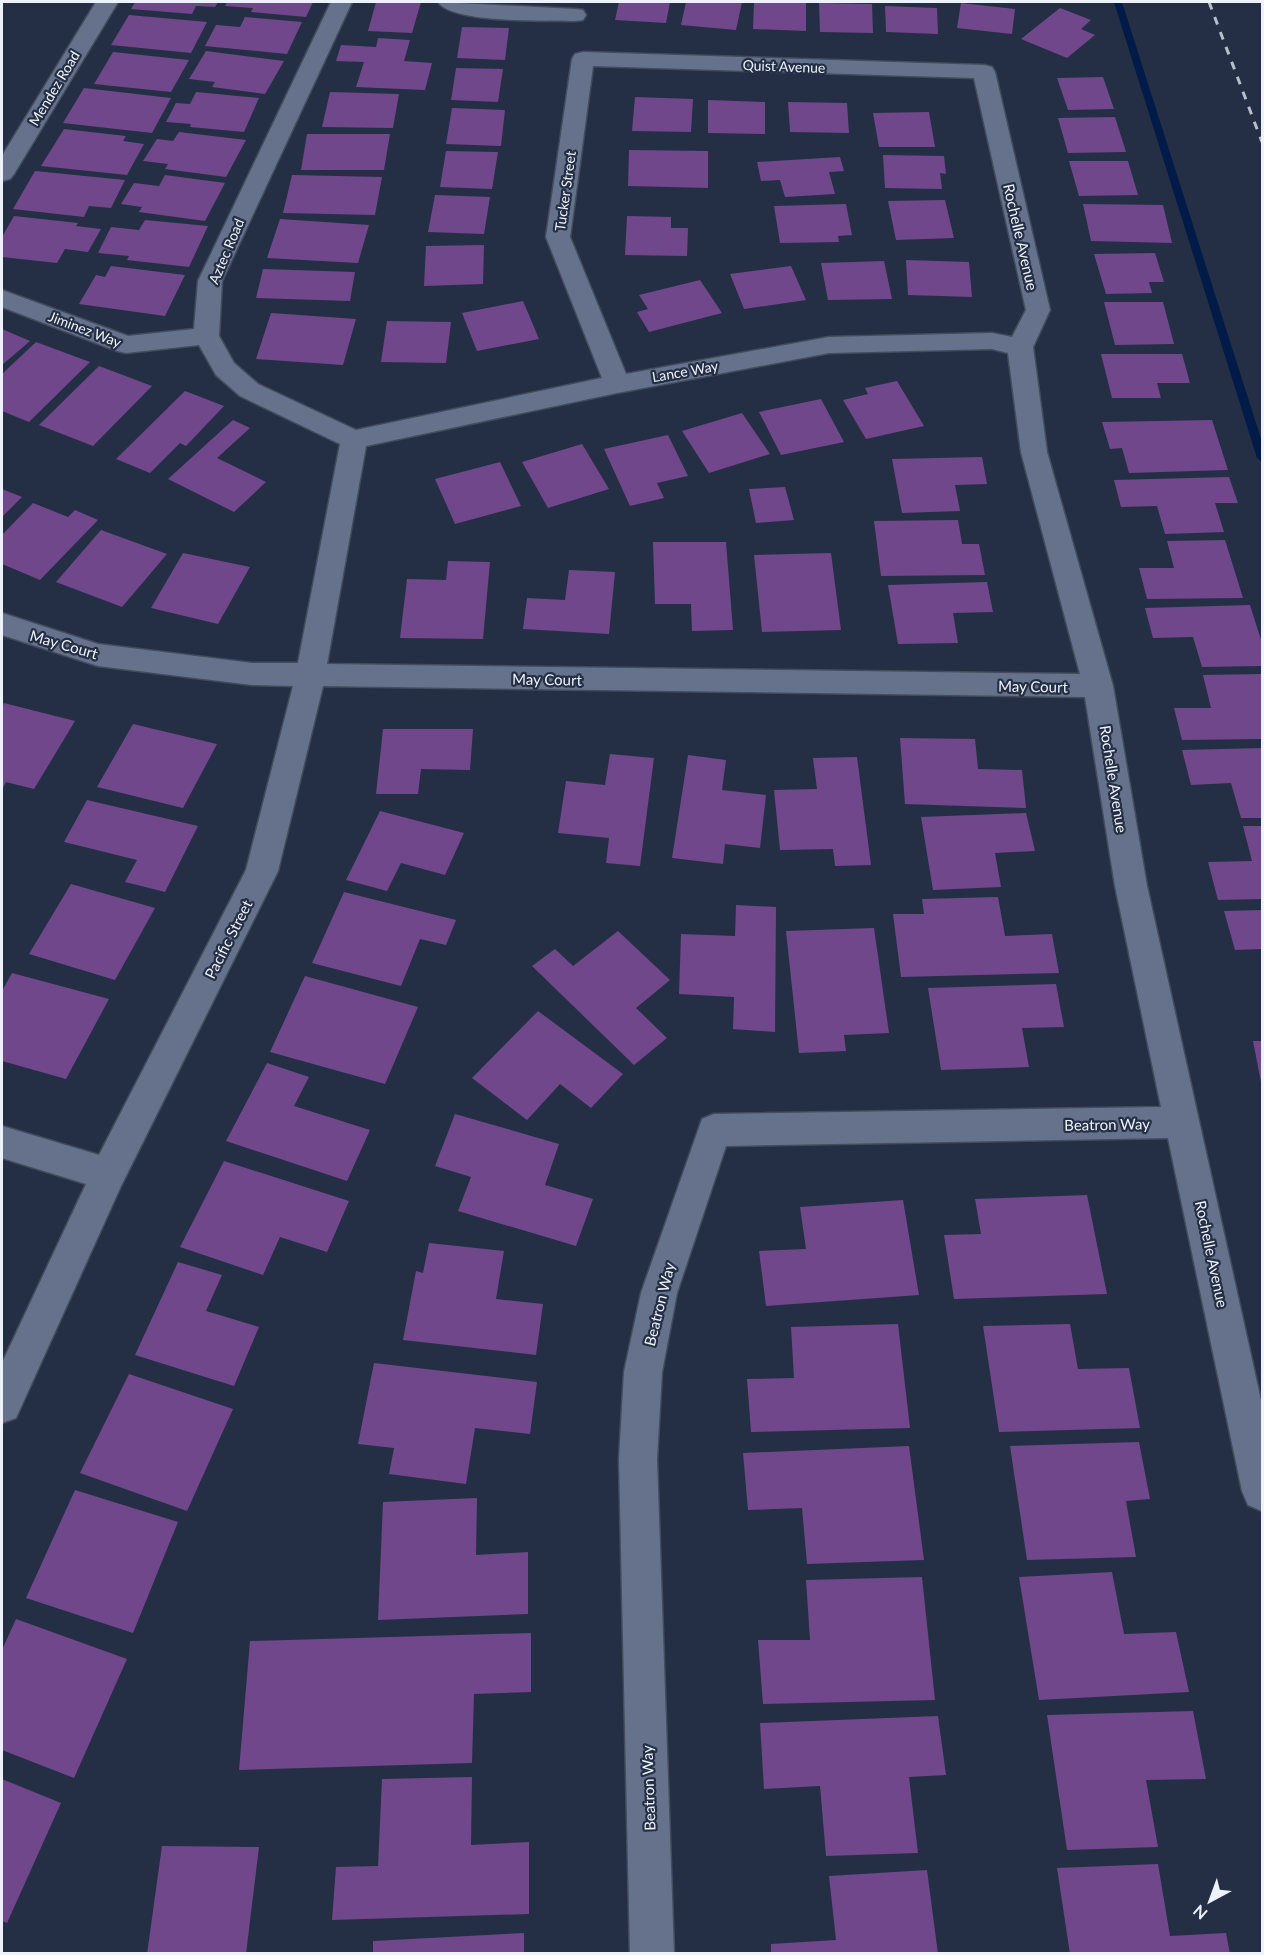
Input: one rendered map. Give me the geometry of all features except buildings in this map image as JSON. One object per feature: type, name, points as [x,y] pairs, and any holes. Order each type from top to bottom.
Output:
[{"type":"street","name":"Mendez Road","points":[[2,174],[107,2]]},
{"type":"street","name":"Aztec Road","points":[[206,336],[210,281],[341,2]]},
{"type":"street","points":[[449,2],[472,11],[575,15]]},
{"type":"street","name":"Quist Avenue","points":[[583,59],[984,72]]},
{"type":"street","name":"Tucker Street","points":[[583,59],[558,237],[617,384]]},
{"type":"street","name":"Rochelle Avenue","points":[[984,72],[1038,309],[1020,347],[1034,452],[1098,686],[1131,886],[1263,1491]]},
{"type":"street","name":"Jiminez Way","points":[[2,298],[126,345],[206,336]]},
{"type":"street","points":[[206,336],[225,369],[249,390],[354,440]]},
{"type":"street","name":"Lance Way","points":[[354,440],[424,423],[617,384],[828,345],[992,341],[1020,347]]},
{"type":"street","name":"Pacific Street","points":[[2,1404],[108,1174],[262,871],[311,674],[354,440]]},
{"type":"street","name":"May Court","points":[[2,624],[98,655],[252,674],[1098,686]]},
{"type":"street","name":"Beatron Way","points":[[652,1953],[638,1459],[643,1372],[659,1293],[714,1130],[1183,1122]]},
{"type":"street","points":[[2,1142],[108,1174]]},
{"type":"waterway","points":[[1118,2],[1262,458]]},
{"type":"railway","points":[[1209,2],[1262,142]]}]
